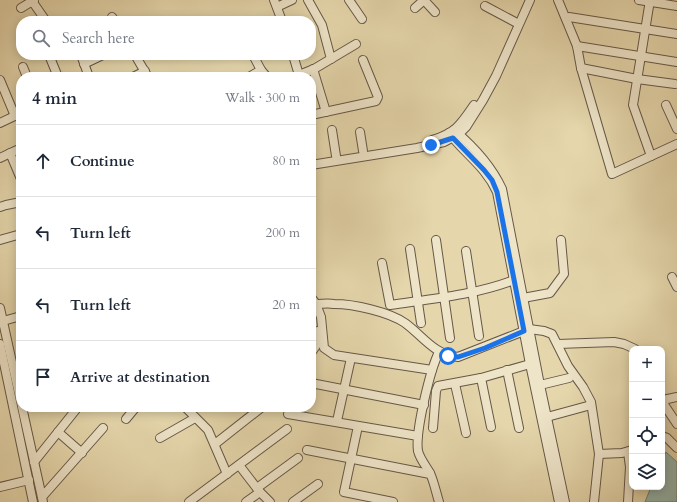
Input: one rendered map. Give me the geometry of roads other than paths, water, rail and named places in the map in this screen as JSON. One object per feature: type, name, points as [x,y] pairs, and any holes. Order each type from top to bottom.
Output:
[{"type":"street","points":[[21,8],[33,0],[43,16]]},
{"type":"street","points":[[280,16],[276,3],[292,0]]},
{"type":"street","points":[[308,0],[322,25],[331,59]]},
{"type":"street","points":[[349,0],[362,19]]},
{"type":"street","points":[[415,8],[424,0],[435,12]]},
{"type":"street","points":[[316,158],[416,143],[454,134],[479,97],[491,75],[525,0]]},
{"type":"street","points":[[316,164],[417,148],[444,142],[466,127],[496,76],[530,0]]},
{"type":"street","points":[[558,0],[577,46],[581,68],[612,174],[677,144]]},
{"type":"street","points":[[639,0],[677,6]]},
{"type":"street","points":[[649,1],[633,105],[651,156]]},
{"type":"street","points":[[484,6],[515,22]]},
{"type":"street","points":[[566,18],[569,17],[677,34]]},
{"type":"street","points":[[306,72],[356,44]]},
{"type":"street","points":[[577,46],[677,62]]},
{"type":"street","points":[[51,60],[56,72]]},
{"type":"street","points":[[83,60],[87,72]]},
{"type":"street","points":[[84,64],[92,60]]},
{"type":"street","points":[[138,60],[145,72]]},
{"type":"street","points":[[256,60],[261,70],[258,72]]},
{"type":"street","points":[[294,60],[296,72]]},
{"type":"street","points":[[316,114],[378,100],[363,60]]},
{"type":"street","points":[[22,67],[24,72]]},
{"type":"street","points":[[581,68],[637,79],[676,84]]},
{"type":"street","points":[[316,79],[326,112]]},
{"type":"street","points":[[0,80],[16,111]]},
{"type":"street","points":[[666,105],[677,128]]},
{"type":"street","points":[[0,123],[16,116]]},
{"type":"street","points":[[332,130],[336,156]]},
{"type":"street","points":[[360,132],[363,151]]},
{"type":"street","points":[[454,134],[492,180],[497,192],[514,280],[540,384],[565,502]]},
{"type":"street","points":[[454,134],[487,165],[496,176],[502,190],[523,298],[530,364],[559,502]]},
{"type":"street","points":[[0,158],[16,150]]},
{"type":"street","points":[[10,153],[16,167]]},
{"type":"street","points":[[0,207],[16,203]]},
{"type":"street","points":[[0,211],[16,209]]},
{"type":"street","points":[[0,240],[16,235]]},
{"type":"street","points":[[436,240],[450,338]]},
{"type":"street","points":[[523,298],[550,293],[564,274],[561,240]]},
{"type":"street","points":[[410,249],[421,323]]},
{"type":"street","points":[[466,251],[479,336]]},
{"type":"street","points":[[382,263],[390,305],[473,292],[498,286],[514,280]]},
{"type":"street","points":[[672,277],[677,286]]},
{"type":"street","points":[[316,301],[372,309],[388,314],[405,323],[428,344],[439,352],[448,356],[458,357],[485,348],[527,330],[544,331],[552,334],[568,366],[583,387],[591,402],[599,454],[594,502]]},
{"type":"street","points":[[316,307],[321,317],[324,348],[334,355],[432,370]]},
{"type":"street","points":[[0,308],[16,381]]},
{"type":"street","points":[[3,321],[16,317]]},
{"type":"street","points":[[316,323],[318,337],[316,348]]},
{"type":"street","points":[[558,344],[614,342],[629,346]]},
{"type":"street","points":[[0,344],[2,361],[33,502]]},
{"type":"street","points":[[439,352],[432,370],[418,436],[418,452],[430,474],[439,502]]},
{"type":"street","points":[[337,421],[351,358]]},
{"type":"street","points":[[433,428],[436,391],[438,386],[481,378],[530,364]]},
{"type":"street","points":[[507,370],[519,428]]},
{"type":"street","points":[[481,378],[491,427]]},
{"type":"street","points":[[540,384],[569,378]]},
{"type":"street","points":[[316,384],[424,405]]},
{"type":"street","points":[[455,384],[466,433]]},
{"type":"street","points":[[665,399],[677,397]]},
{"type":"street","points":[[665,404],[677,424]]},
{"type":"street","points":[[547,417],[591,405]]},
{"type":"street","points":[[23,412],[42,500]]},
{"type":"street","points":[[34,462],[74,412]]},
{"type":"street","points":[[126,419],[130,412]]},
{"type":"street","points":[[190,412],[208,430],[226,474]]},
{"type":"street","points":[[215,444],[256,412]]},
{"type":"street","points":[[288,414],[337,421],[418,436]]},
{"type":"street","points":[[160,438],[195,418]]},
{"type":"street","points":[[358,426],[344,492],[393,502]]},
{"type":"street","points":[[42,500],[103,428]]},
{"type":"street","points":[[190,502],[287,429]]},
{"type":"street","points":[[58,432],[82,453]]},
{"type":"street","points":[[665,437],[677,448]]},
{"type":"street","points":[[307,450],[430,474]]},
{"type":"street","points":[[599,454],[629,451]]},
{"type":"street","points":[[628,502],[630,454]]},
{"type":"street","points":[[246,502],[258,490],[298,458]]},
{"type":"street","points":[[239,465],[258,490],[270,502]]},
{"type":"street","points":[[0,487],[29,480]]},
{"type":"street","points":[[293,502],[318,484]]},
{"type":"water","points":[[666,452],[677,462],[677,502],[645,502],[650,490],[665,490]]}]
